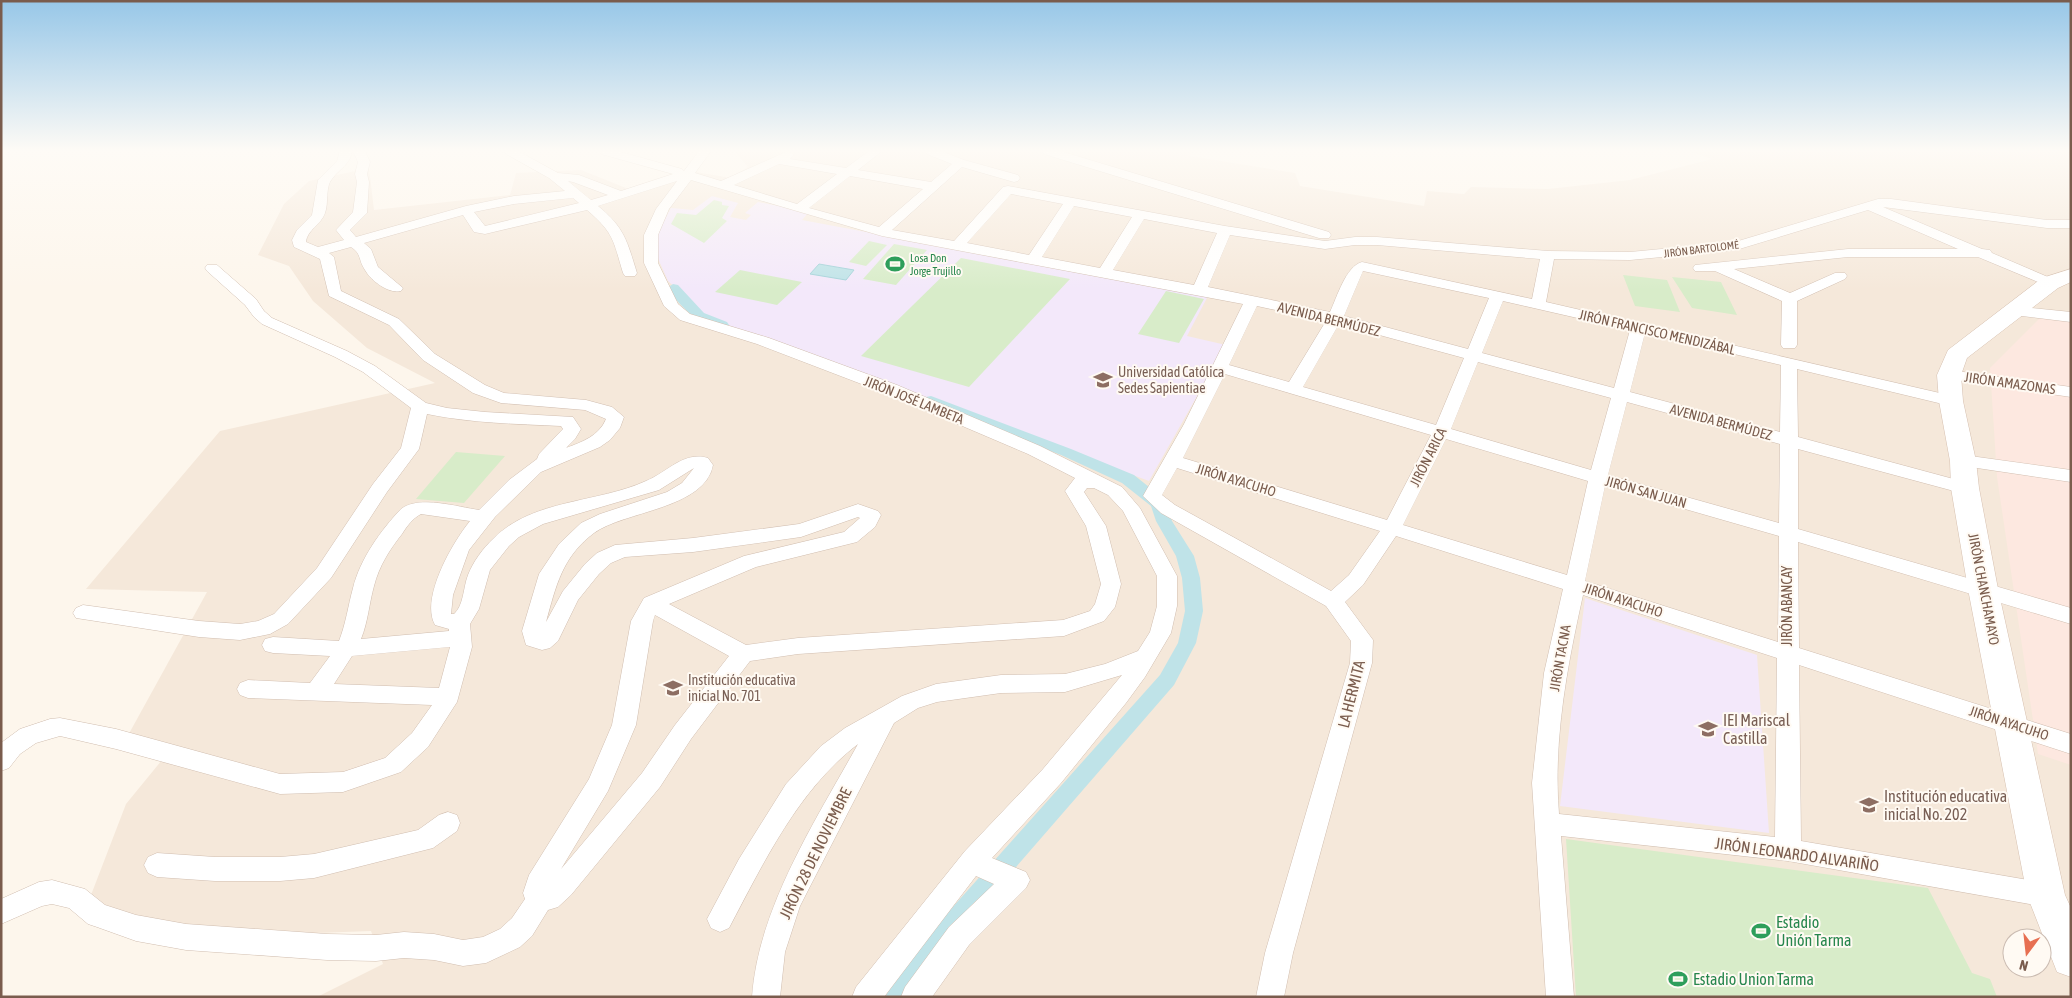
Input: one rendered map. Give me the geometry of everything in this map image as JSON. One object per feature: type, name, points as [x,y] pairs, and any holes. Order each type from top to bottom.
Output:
[{"type":"main road","name":"JIRÓN CHANCHAMAYO","points":[[2061,279],[2011,311],[1956,355],[1949,375],[1951,402],[1983,589],[2046,895],[2071,958]]},
{"type":"street","points":[[321,198],[316,219],[304,230],[299,239],[299,244],[327,257],[334,294],[394,322],[429,358],[479,389],[501,398],[586,405],[606,411],[615,417],[613,426],[604,438],[537,467]]},
{"type":"street","points":[[361,198],[360,213],[343,230],[353,242],[364,249],[371,269],[384,281],[396,288]]},
{"type":"street","points":[[316,252],[466,210],[514,200],[539,198]]},
{"type":"street","points":[[580,198],[608,220],[618,234],[630,273]]},
{"type":"street","points":[[466,210],[479,229],[482,230],[614,198]]},
{"type":"street","name":"JIRÓN JOSÉ LAMBETA","points":[[669,198],[651,235],[651,263],[672,306],[685,317],[763,341],[891,389],[1034,450],[1115,491],[1131,508],[1167,576],[1167,606],[1160,633],[1145,657]]},
{"type":"street","name":"AVENIDA BERMÚDEZ","points":[[762,198],[882,232],[1034,258],[1335,318],[1788,439],[1964,475],[2071,476]]},
{"type":"street","points":[[800,209],[815,198]]},
{"type":"street","points":[[882,232],[923,198]]},
{"type":"street","points":[[957,246],[999,198]]},
{"type":"street","name":"JIRÓN BARTOLOMÉ","points":[[1059,198],[1226,230],[1325,245],[1355,241],[1378,241],[1548,255],[1630,256],[1736,246],[1878,203],[1891,203],[2047,224],[2071,224]]},
{"type":"street","name":"JIRÓN BARTOLOMÉ","points":[[1204,198],[1317,234],[1355,241]]},
{"type":"street","points":[[1034,258],[1071,201]]},
{"type":"street","points":[[1870,206],[1985,253],[2061,279]]},
{"type":"street","points":[[1104,272],[1141,214]]},
{"type":"street","points":[[1199,290],[1226,230]]},
{"type":"street","points":[[1293,389],[1335,318],[1357,269],[1362,266],[1337,244]]},
{"type":"street","points":[[1840,276],[1790,299],[1707,267],[1848,253],[1985,253]]},
{"type":"street","points":[[1538,305],[1548,255]]},
{"type":"street","name":"JIRÓN FRANCISCO MENDIZÁBAL","points":[[1362,266],[1375,267],[1497,297],[1639,327],[1789,354],[1951,402]]},
{"type":"street","points":[[212,268],[251,302],[258,314],[369,369],[420,407],[447,413],[485,417],[567,421],[572,429],[569,435],[506,494],[463,543],[444,592],[439,614],[442,620],[460,629]]},
{"type":"street","name":"JIRÓN ARICA","points":[[1333,601],[1356,580],[1392,528],[1442,433],[1497,297]]},
{"type":"street","name":"JIRÓN ABANCAY","points":[[1788,850],[1787,532],[1790,299]]},
{"type":"street","points":[[1173,461],[1221,368],[1252,300]]},
{"type":"street","points":[[2011,311],[2071,317]]},
{"type":"street","name":"JIRÓN TACNA","points":[[1560,997],[1544,783],[1555,673],[1598,478],[1639,327]]},
{"type":"street","name":"JIRÓN SAN JUAN","points":[[1221,368],[2071,616]]},
{"type":"street","name":"JIRÓN AMAZONAS","points":[[1949,375],[2071,392]]},
{"type":"street","points":[[84,612],[199,630],[240,632],[262,628],[281,619],[324,572],[380,488],[410,449],[420,407]]},
{"type":"street","points":[[1,761],[12,748],[28,736],[50,728],[60,727],[116,739],[237,774],[280,784],[343,782],[393,765],[430,727],[447,697],[461,647],[460,629],[469,611],[478,576],[489,554],[504,539],[523,525],[652,486],[666,479],[690,462],[697,461],[704,465],[704,470],[689,487],[674,496],[607,519],[588,528],[566,549],[549,574],[533,631],[534,639],[542,642],[550,635],[570,596],[592,569],[604,558],[622,550],[693,545],[801,530],[836,520],[858,510],[870,515],[868,522],[850,537],[751,561],[651,603],[642,621],[624,724],[599,784],[538,883],[536,893],[541,898],[549,898],[562,887],[651,780],[683,732],[743,654]]},
{"type":"street","name":"LA HERMITA","points":[[1173,461],[1152,496],[1168,509],[1333,601],[1362,640],[1362,663],[1279,954],[1270,997]]},
{"type":"street","name":"JIRÓN AYACUHO","points":[[1173,461],[1575,584],[2071,744]]},
{"type":"street","points":[[651,603],[743,654],[798,646],[1064,628],[1097,616],[1105,607],[1111,584],[1096,526],[1074,491],[1082,482],[1097,482]]},
{"type":"street","points":[[316,691],[354,633],[364,586],[373,563],[386,540],[408,512],[422,508],[486,517]]},
{"type":"street","points":[[273,645],[345,649],[460,629]]},
{"type":"street","points":[[720,919],[748,867],[795,791],[828,753],[853,734],[910,702],[936,693],[1001,684],[1064,683],[1109,671],[1145,657]]},
{"type":"street","points":[[866,997],[977,862],[1095,725],[1123,690],[1145,657]]},
{"type":"street","points":[[248,689],[447,697]]},
{"type":"street","name":"JIRÓN 28 DE NOVIEMBRE","points":[[766,997],[766,984],[774,940],[800,877],[885,717]]},
{"type":"street","points":[[157,865],[215,869],[280,869],[314,866],[424,840],[448,823]]},
{"type":"street","name":"JIRÓN LEONARDO ALVARIÑO","points":[[1547,824],[1788,850],[2046,895]]},
{"type":"street","points":[[916,997],[959,936],[1010,878],[977,862]]},
{"type":"street","points":[[1,912],[39,894],[52,892],[76,898],[97,916],[136,928],[186,937],[326,947],[434,947],[463,953],[486,950],[510,938],[522,927],[541,898]]},
{"type":"shaded area","points":[[291,198],[373,198],[374,210],[487,198],[1372,198],[1424,206],[1426,198],[2071,198],[2071,997],[317,997],[383,964],[371,931],[208,937],[86,908],[126,804],[171,749],[126,739],[207,592],[86,589],[220,431],[435,383],[367,348],[313,301],[289,266],[258,255],[284,204]]},
{"type":"shaded area","points":[[710,198],[718,198],[738,203],[730,217],[746,220],[751,215],[745,213],[758,202],[809,212],[802,220],[1208,296],[1187,336],[1226,345],[1149,481],[837,364],[710,319],[668,281],[656,254],[658,232],[671,208],[693,210]]},
{"type":"shaded area","points":[[2045,313],[2071,316],[2071,765],[2038,754],[1997,477],[1990,368]]},
{"type":"shaded area","points":[[1585,598],[1757,655],[1769,833],[1560,806]]},
{"type":"green space","points":[[714,200],[722,202],[722,205],[729,206],[722,218],[727,221],[704,243],[671,224],[677,213],[696,215]]},
{"type":"green space","points":[[869,241],[887,245],[866,266],[849,262]]},
{"type":"green space","name":"Losa Don Jorge Trujillo","points":[[894,244],[927,250],[896,285],[863,279]]},
{"type":"green space","points":[[961,258],[1070,279],[969,387],[861,356]]},
{"type":"green space","points":[[740,270],[802,282],[777,305],[715,292]]},
{"type":"green space","points":[[1623,275],[1667,280],[1680,312],[1635,306]]},
{"type":"green space","points":[[1672,277],[1721,282],[1737,315],[1692,308]]},
{"type":"green space","points":[[1166,291],[1204,299],[1179,343],[1138,334]]},
{"type":"green space","points":[[456,452],[505,456],[464,503],[416,499]]},
{"type":"green space","name":"Estadio Unión Tarma","points":[[1566,839],[1928,888],[1972,973],[1990,979],[1997,997],[1576,997]]},
{"type":"water","points":[[819,264],[854,270],[846,280],[810,274]]},
{"type":"waterway","points":[[673,288],[699,316],[722,325]]},
{"type":"waterway","points":[[897,997],[917,964],[1167,680],[1187,643],[1194,611],[1191,578],[1185,556],[1164,521],[1158,503],[1128,479],[1066,452],[931,400]]},
{"type":"place","name":"Losa Don Jorge Trujillo","points":[[895,264]]},
{"type":"place","name":"Universidad Católica Sedes Sapientiae","points":[[1103,380]]},
{"type":"place","name":"Institución educativa inicial No. 701","points":[[673,688]]},
{"type":"place","name":"IEI Mariscal Castilla","points":[[1708,729]]},
{"type":"place","name":"Institución educativa inicial No. 202","points":[[1869,805]]},
{"type":"place","name":"Estadio Unión Tarma","points":[[1761,931]]},
{"type":"place","name":"Estadio Union Tarma","points":[[1678,979]]}]
